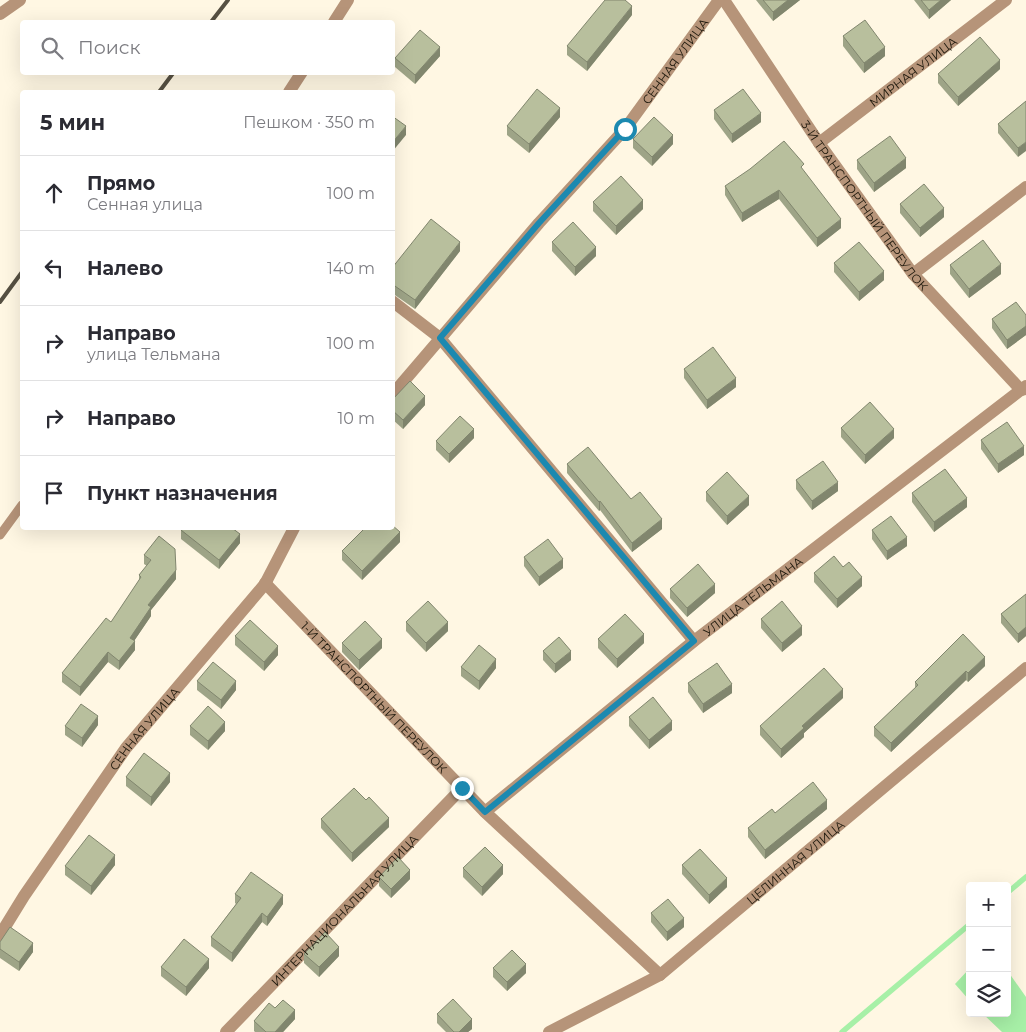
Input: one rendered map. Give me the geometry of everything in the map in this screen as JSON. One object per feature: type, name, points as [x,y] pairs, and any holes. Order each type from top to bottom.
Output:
[{"type":"street","points":[[0,14],[20,0]]},
{"type":"street","points":[[335,20],[348,0]]},
{"type":"street","name":"СЕННАЯ УЛИЦА","points":[[395,391],[539,223],[625,129],[719,0]]},
{"type":"street","name":"3-Й ТРАНСПОРТНЫЙ ПЕРЕУЛОК","points":[[724,0],[819,144],[913,274],[1024,388]]},
{"type":"street","name":"МИРНАЯ УЛИЦА","points":[[819,144],[1006,0]]},
{"type":"street","points":[[290,90],[300,75]]},
{"type":"street","points":[[913,274],[1026,187]]},
{"type":"street","points":[[395,304],[440,338],[694,641]]},
{"type":"street","name":"УЛИЦА ТЕЛЬМАНА","points":[[485,812],[694,641],[1024,388]]},
{"type":"street","name":"СЕННАЯ УЛИЦА","points":[[0,935],[24,896],[126,748],[265,584],[293,530]]},
{"type":"street","name":"1-Й ТРАНСПОРТНЫЙ ПЕРЕУЛОК","points":[[265,584],[485,812],[660,975]]},
{"type":"street","name":"ЦЕЛИННАЯ УЛИЦА","points":[[549,1032],[660,975],[1026,668]]},
{"type":"street","name":"ИНТЕРНАЦИОНАЛЬНАЯ УЛИЦА","points":[[226,1032],[462,788]]},
{"type":"lane","points":[[0,535],[20,508]]},
{"type":"shaded area","points":[[966,972],[966,996],[955,984]]},
{"type":"shaded area","points":[[1011,976],[1026,997],[1026,1032],[1002,1032],[986,1017],[1011,1017]]},
{"type":"building","points":[[605,0],[625,0],[632,6],[587,62],[567,46]]},
{"type":"building","points":[[763,0],[788,0],[773,12]]},
{"type":"building","points":[[921,0],[941,0],[929,10]]},
{"type":"building","points":[[865,20],[885,47],[864,63],[843,36]]},
{"type":"building","points":[[420,30],[440,47],[415,75],[395,58]]},
{"type":"building","points":[[980,37],[1000,60],[958,97],[938,74]]},
{"type":"building","points":[[537,89],[560,108],[529,144],[507,126]]},
{"type":"building","points":[[743,89],[761,113],[732,134],[714,110]]},
{"type":"building","points":[[1026,101],[1026,142],[1018,148],[998,124]]},
{"type":"building","points":[[654,117],[673,135],[652,157],[633,139]]},
{"type":"building","points":[[395,118],[406,126],[395,139]]},
{"type":"building","points":[[890,136],[906,158],[874,183],[857,160]]},
{"type":"building","points":[[784,141],[804,164],[801,167],[841,219],[817,238],[779,190],[742,213],[725,186],[750,169]]},
{"type":"building","points":[[621,176],[643,200],[616,226],[593,202]]},
{"type":"building","points":[[924,184],[944,208],[920,228],[900,204]]},
{"type":"building","points":[[431,219],[460,242],[415,300],[395,286],[395,264]]},
{"type":"building","points":[[573,222],[596,247],[575,267],[552,242]]},
{"type":"building","points":[[983,240],[1001,264],[969,289],[950,265]]},
{"type":"building","points":[[859,242],[884,271],[859,292],[834,263]]},
{"type":"building","points":[[1016,302],[1026,315],[1026,326],[1007,340],[992,319]]},
{"type":"building","points":[[713,347],[736,378],[707,400],[684,369]]},
{"type":"building","points":[[410,381],[425,396],[403,420],[395,413],[395,397]]},
{"type":"building","points":[[870,402],[894,429],[865,455],[841,428]]},
{"type":"building","points":[[460,416],[474,429],[449,454],[436,441]]},
{"type":"building","points":[[1007,422],[1024,446],[998,464],[981,440]]},
{"type":"building","points":[[588,447],[631,499],[640,492],[662,519],[632,543],[600,501],[567,464]]},
{"type":"building","points":[[823,461],[838,482],[812,501],[796,480]]},
{"type":"building","points":[[945,469],[967,498],[934,522],[912,493]]},
{"type":"building","points":[[727,472],[749,496],[727,516],[706,492]]},
{"type":"building","points":[[891,516],[907,537],[887,551],[872,530]]},
{"type":"building","points":[[395,528],[400,532],[362,571],[342,551],[363,530],[395,530]]},
{"type":"building","points":[[181,530],[235,530],[240,534],[219,560]]},
{"type":"building","points":[[159,536],[175,549],[176,570],[148,605],[151,607],[130,638],[135,641],[119,661],[108,652],[80,687],[62,673],[106,618],[111,622],[141,577],[139,575],[151,560],[144,555]]},
{"type":"building","points":[[548,539],[563,559],[539,577],[524,557]]},
{"type":"building","points":[[834,556],[843,567],[849,562],[862,577],[837,599],[814,573]]},
{"type":"building","points":[[698,564],[715,584],[687,608],[670,589]]},
{"type":"building","points":[[1026,594],[1026,627],[1018,634],[1001,614]]},
{"type":"building","points":[[428,601],[448,622],[426,643],[406,622]]},
{"type":"building","points":[[782,601],[802,626],[782,643],[761,619]]},
{"type":"building","points":[[625,614],[644,634],[617,659],[598,639]]},
{"type":"building","points":[[250,620],[278,646],[264,662],[235,636]]},
{"type":"building","points":[[365,621],[382,639],[359,660],[342,643]]},
{"type":"building","points":[[963,634],[985,657],[968,673],[966,671],[891,743],[874,727],[918,685],[915,682]]},
{"type":"building","points":[[559,637],[571,651],[555,664],[543,651]]},
{"type":"building","points":[[479,645],[496,659],[479,681],[461,667]]},
{"type":"building","points":[[213,662],[236,681],[221,700],[197,681]]},
{"type":"building","points":[[717,663],[732,684],[703,704],[688,683]]},
{"type":"building","points":[[824,668],[843,689],[802,726],[804,728],[781,749],[760,726]]},
{"type":"building","points":[[653,697],[672,721],[649,740],[629,717]]},
{"type":"building","points":[[81,704],[98,716],[82,738],[65,726]]},
{"type":"building","points":[[208,706],[225,722],[208,741],[190,726]]},
{"type":"building","points":[[144,753],[170,773],[151,797],[126,777]]},
{"type":"building","points":[[813,782],[827,800],[765,850],[748,828],[772,809],[775,813]]},
{"type":"building","points":[[354,788],[366,800],[369,797],[389,818],[352,853],[321,819]]},
{"type":"building","points":[[89,835],[115,855],[91,886],[65,866]]},
{"type":"building","points":[[485,847],[503,865],[482,887],[463,868]]},
{"type":"building","points":[[700,849],[727,878],[709,895],[682,865]]},
{"type":"building","points":[[398,857],[410,870],[391,889],[379,877]]},
{"type":"building","points":[[251,872],[283,895],[267,917],[262,913],[232,953],[211,937],[241,898],[235,894]]},
{"type":"building","points":[[668,899],[684,918],[667,932],[651,913]]},
{"type":"building","points":[[10,927],[33,943],[19,962],[0,949],[0,942]]},
{"type":"building","points":[[325,932],[339,947],[319,967],[304,954]]},
{"type":"building","points":[[184,939],[209,959],[186,987],[161,967]]},
{"type":"building","points":[[512,950],[526,964],[507,982],[493,968]]},
{"type":"building","points":[[453,999],[472,1019],[459,1032],[454,1032],[437,1014]]},
{"type":"building","points":[[283,1000],[295,1010],[275,1032],[266,1032],[254,1021],[269,1003],[275,1008]]},
{"type":"waterway","points":[[1011,890],[1026,877]]},
{"type":"waterway","points":[[842,1032],[966,927]]},
{"type":"railway","points":[[213,20],[228,0]]},
{"type":"railway","points":[[160,90],[172,75]]},
{"type":"railway","points":[[0,302],[20,275]]},
{"type":"route","points":[[462,788],[485,812],[694,641],[440,338],[539,223],[625,129]]}]
